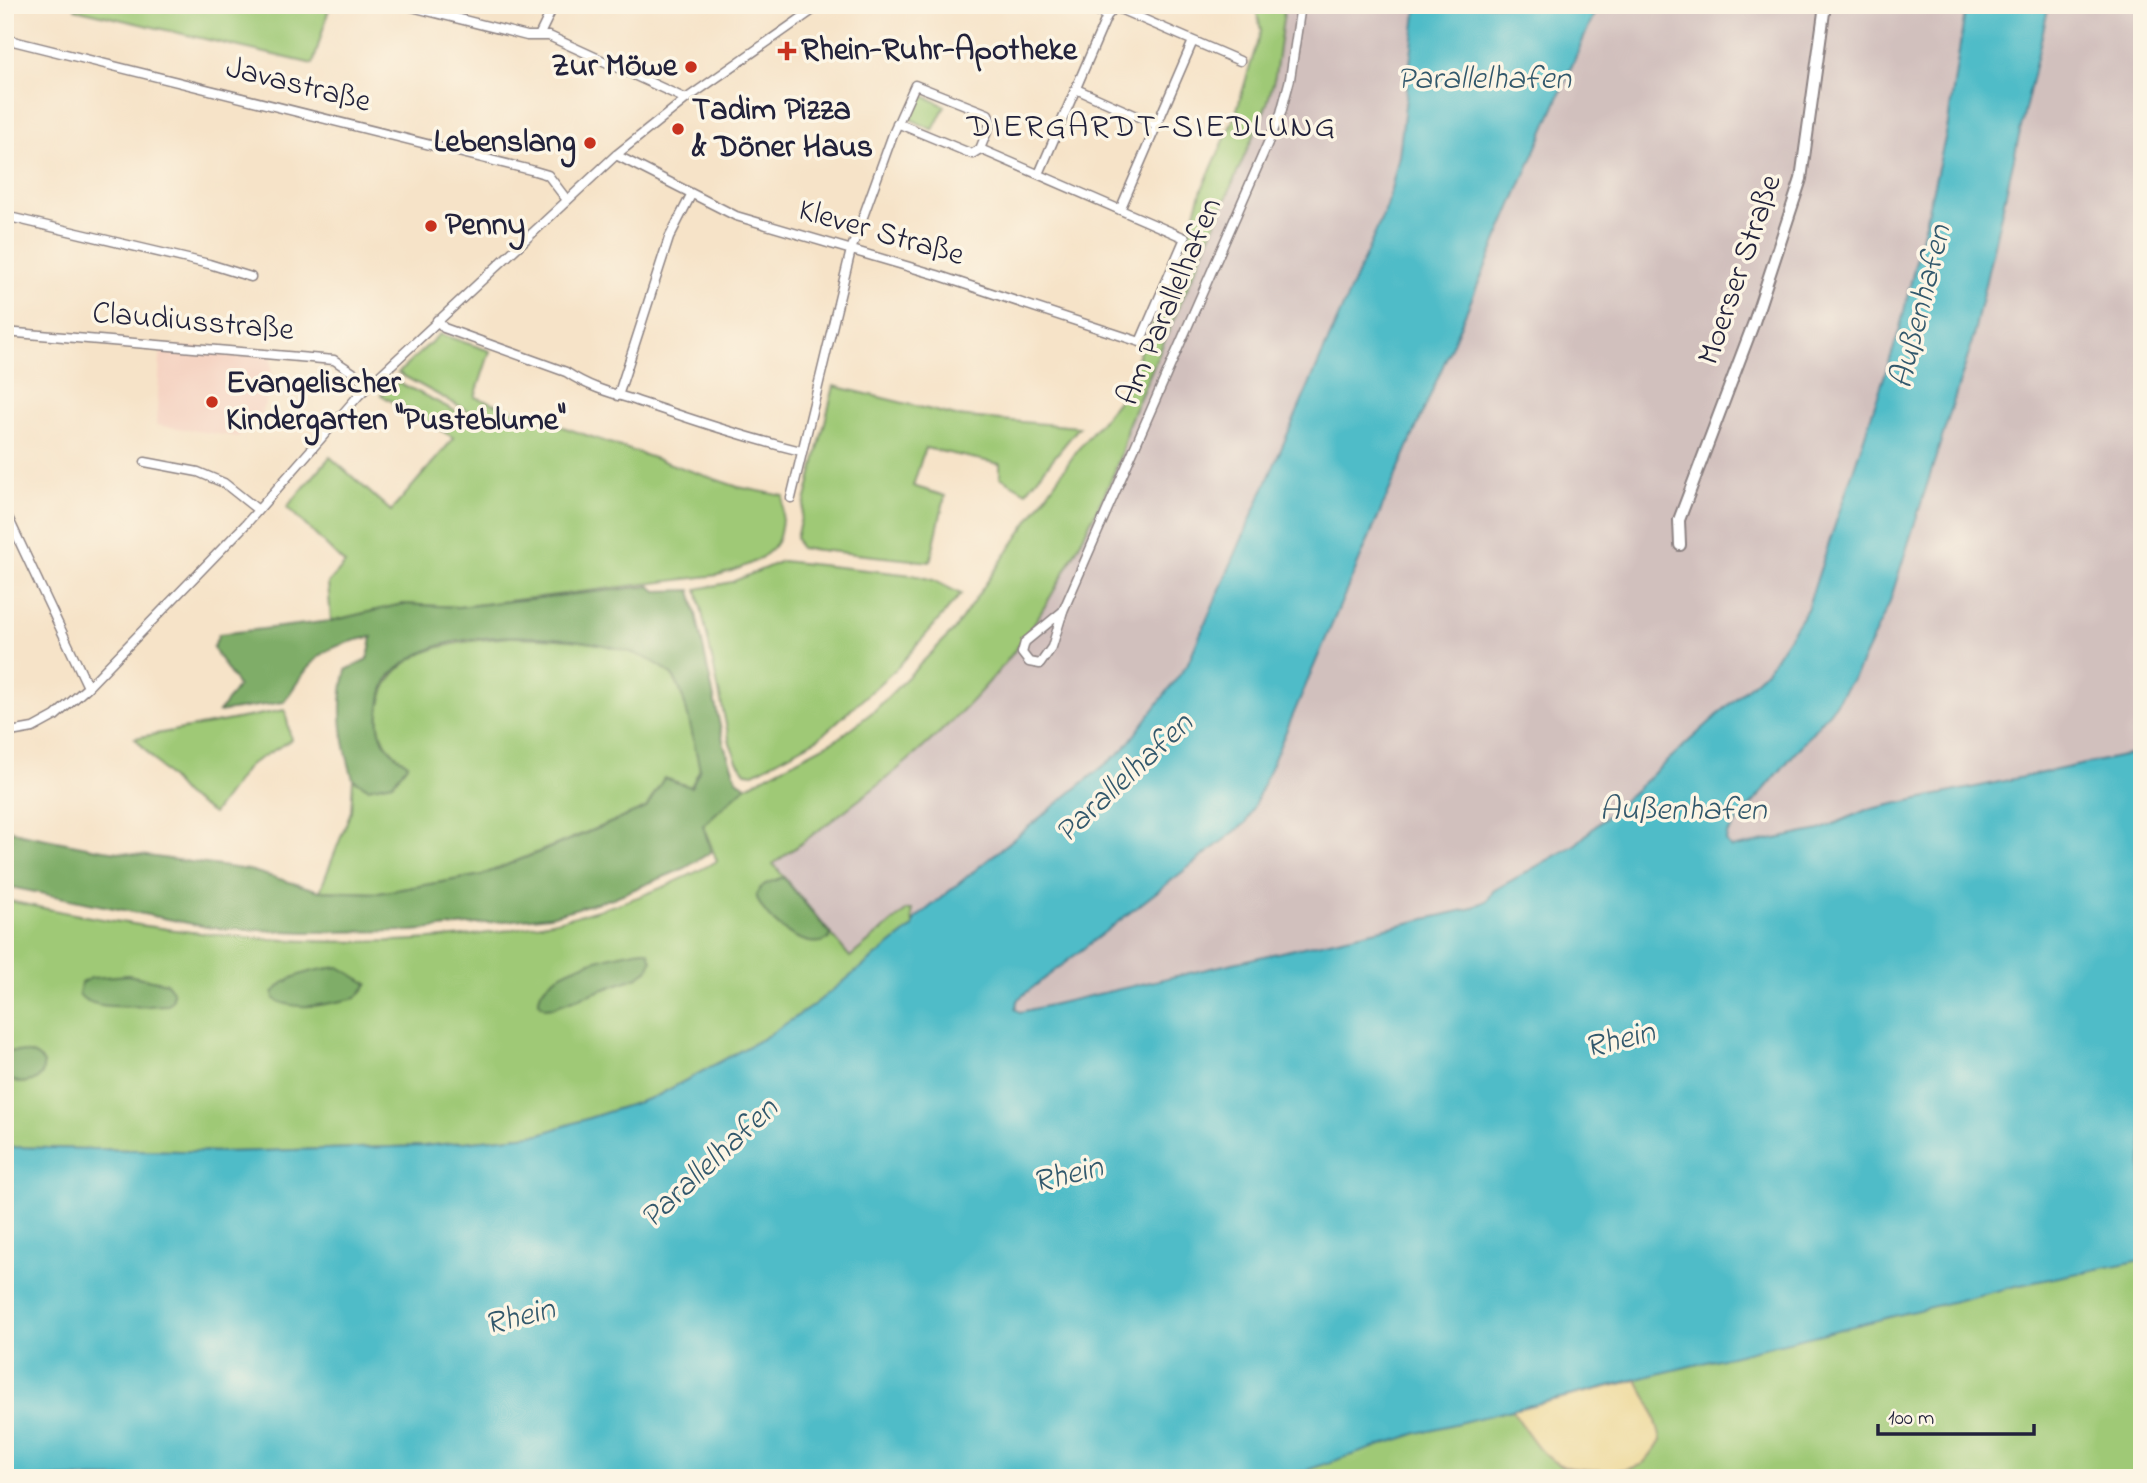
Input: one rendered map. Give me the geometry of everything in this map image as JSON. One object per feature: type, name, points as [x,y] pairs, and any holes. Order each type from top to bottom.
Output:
[{"type":"street","points":[[404,5],[527,36],[540,34],[604,59],[686,99]]},
{"type":"street","points":[[540,34],[554,5]]},
{"type":"street","points":[[5,733],[33,728],[44,722],[88,687],[258,510],[370,384],[617,155],[686,99],[820,5]]},
{"type":"street","points":[[1082,5],[1107,16]]},
{"type":"street","name":"Am Parallelhafen","points":[[1063,611],[1025,642],[1022,653],[1029,662],[1035,665],[1044,661],[1059,630],[1063,611],[1281,113],[1290,79],[1301,5]]},
{"type":"street","name":"Moerser Straße","points":[[1680,545],[1679,520],[1753,325],[1801,179],[1825,5]]},
{"type":"street","points":[[1039,174],[1107,16],[1115,7],[1240,61]]},
{"type":"street","name":"Javastraße","points":[[5,39],[531,170],[548,175],[567,200]]},
{"type":"street","points":[[980,149],[1120,209],[1193,41]]},
{"type":"street","points":[[791,498],[851,250],[897,123],[912,89],[920,85],[988,114],[991,122],[980,149],[972,154],[897,123]]},
{"type":"street","points":[[1076,89],[1157,125]]},
{"type":"street","name":"Klever Straße","points":[[617,155],[736,216],[1140,342],[1185,238],[1120,209]]},
{"type":"street","points":[[618,396],[669,238],[691,195]]},
{"type":"street","points":[[5,216],[209,264],[251,277]]},
{"type":"street","points":[[437,320],[444,328],[509,349],[618,396],[740,437],[802,452]]},
{"type":"street","name":"Claudiusstraße","points":[[5,332],[334,360],[370,384]]},
{"type":"street","points":[[145,462],[198,472],[224,483],[258,510]]},
{"type":"street","points":[[5,511],[88,687]]},
{"type":"shaded area","points":[[1285,5],[1417,5],[1399,156],[1387,206],[1187,665],[1123,750],[915,919],[907,910],[850,957],[772,864],[884,780],[950,724],[1013,653],[1058,583],[1104,496],[1125,445],[1127,427],[1267,104],[1275,76]]},
{"type":"shaded area","points":[[1598,5],[1966,5],[1947,130],[1899,332],[1807,609],[1767,670],[1576,844],[1493,891],[1488,900],[1469,909],[1020,1012],[1015,1009],[1017,999],[1247,822]]},
{"type":"shaded area","points":[[2049,5],[2142,5],[2142,752],[1866,810],[1820,830],[1731,848],[1726,841],[1727,834],[1831,710],[1857,672],[1889,604],[1970,350]]},
{"type":"shaded area","name":"Evangelischer Kindergarten \"Pusteblume\"","points":[[161,345],[271,353],[272,389],[260,415],[238,437],[156,425]]},
{"type":"green space","points":[[76,5],[330,5],[313,64],[75,9]]},
{"type":"green space","points":[[1255,5],[1285,5],[1275,76],[1267,104],[1127,427],[1111,481],[1060,580],[1020,644],[957,716],[898,769],[773,864],[850,957],[907,910],[912,910],[913,927],[811,1007],[764,1038],[657,1096],[540,1134],[424,1146],[223,1152],[5,1147],[5,900],[181,931],[273,939],[367,942],[460,936],[550,922],[637,897],[717,861],[703,825],[741,789],[839,738],[875,710],[954,630],[1078,449],[1123,395],[1136,360],[1191,240],[1189,232],[1202,189],[1235,116],[1261,30]]},
{"type":"green space","points":[[920,94],[945,106],[933,130],[908,118]]},
{"type":"green space","points":[[440,334],[490,351],[475,397],[738,487],[784,496],[777,542],[759,559],[718,575],[458,607],[402,604],[331,621],[328,583],[345,564],[287,507],[330,457],[391,511],[454,438],[381,395],[398,382],[465,416],[468,411],[398,373]]},
{"type":"green space","points":[[834,386],[956,416],[1079,427],[1026,492],[1000,477],[1000,464],[925,448],[913,486],[945,496],[930,562],[800,548],[796,538]]},
{"type":"green space","points":[[782,561],[913,575],[933,580],[961,594],[898,667],[819,738],[754,773],[745,772],[730,743],[697,589],[732,582]]},
{"type":"green space","points":[[650,586],[656,591],[691,590],[724,745],[737,780],[746,786],[703,825],[711,852],[685,868],[613,898],[550,916],[413,931],[305,932],[212,928],[5,886],[5,827],[21,834],[97,849],[249,870],[320,891],[379,893],[482,875],[646,808],[664,778],[691,787],[700,769],[685,707],[673,677],[654,663],[627,651],[559,638],[522,637],[456,641],[424,652],[404,664],[388,679],[380,707],[379,729],[385,743],[408,764],[393,783],[368,788],[353,779],[343,738],[341,698],[346,670],[368,659],[372,637],[328,650],[310,665],[284,702],[219,712],[238,686],[213,648],[219,634],[331,621],[402,604],[458,607]]},
{"type":"green space","points":[[511,637],[600,644],[624,649],[663,667],[680,689],[690,723],[700,769],[691,787],[664,778],[646,808],[482,875],[379,893],[320,891],[351,811],[353,779],[368,788],[407,764],[384,742],[379,728],[379,711],[385,689],[396,672],[410,660],[428,651],[469,641]]},
{"type":"green space","points":[[285,710],[291,740],[249,765],[213,814],[185,795],[135,738]]},
{"type":"green space","points":[[784,878],[831,935],[829,939],[808,942],[797,938],[775,923],[766,913],[756,894],[764,885]]},
{"type":"green space","points":[[644,950],[649,952],[652,961],[648,970],[638,977],[554,1007],[545,1008],[539,1003],[542,991],[550,981],[564,973],[599,959]]},
{"type":"green space","points":[[339,967],[368,984],[356,998],[303,1006],[274,999],[273,993],[294,977]]},
{"type":"green space","points":[[128,975],[167,983],[173,991],[173,999],[168,1005],[120,1007],[95,1004],[79,994],[81,983],[91,978]]},
{"type":"green space","points":[[25,1052],[41,1059],[44,1063],[42,1074],[37,1080],[22,1083],[5,1079],[5,1053]]},
{"type":"green space","points":[[2142,1252],[2142,1478],[1243,1478],[1438,1418]]},
{"type":"sand","points":[[1637,1380],[1653,1410],[1661,1440],[1647,1461],[1637,1466],[1602,1470],[1576,1469],[1558,1464],[1538,1447],[1512,1410]]},
{"type":"water","points":[[1417,5],[1598,5],[1247,822],[1018,999],[1015,1009],[1020,1012],[1469,909],[1488,900],[1493,891],[1576,844],[1767,670],[1807,609],[1899,332],[1947,130],[1966,5],[2049,5],[1970,350],[1889,604],[1857,672],[1831,710],[1727,834],[1726,841],[1731,848],[1820,830],[1866,810],[2142,752],[2142,1260],[2020,1285],[1418,1433],[1283,1478],[5,1478],[5,1147],[223,1152],[424,1146],[540,1134],[657,1096],[764,1038],[811,1007],[913,927],[915,919],[1123,750],[1187,665],[1387,206],[1399,156]]},
{"type":"place","name":"Rhein-Ruhr-Apotheke","points":[[787,51]]},
{"type":"place","name":"Zur Möwe","points":[[691,67]]},
{"type":"place","name":"Tadim Pizza & Döner Haus","points":[[678,129]]},
{"type":"place","name":"Lebenslang","points":[[590,143]]},
{"type":"place","name":"Penny","points":[[431,226]]},
{"type":"place","name":"Evangelischer Kindergarten \"Pusteblume\"","points":[[212,402]]},
{"type":"district","name":"DIERGARDT-SIEDLUNG","points":[[1152,128]]},
{"type":"water label","name":"Parallelhafen","points":[[1484,80]]},
{"type":"water label","name":"Außenhafen","points":[[1922,307]]},
{"type":"water label","name":"Parallelhafen","points":[[1125,779]]},
{"type":"water label","name":"Außenhafen","points":[[1683,811]]},
{"type":"water label","name":"Rhein","points":[[1620,1041]]},
{"type":"water label","name":"Parallelhafen","points":[[710,1164]]},
{"type":"water label","name":"Rhein","points":[[1068,1176]]},
{"type":"water label","name":"Rhein","points":[[520,1318]]}]
